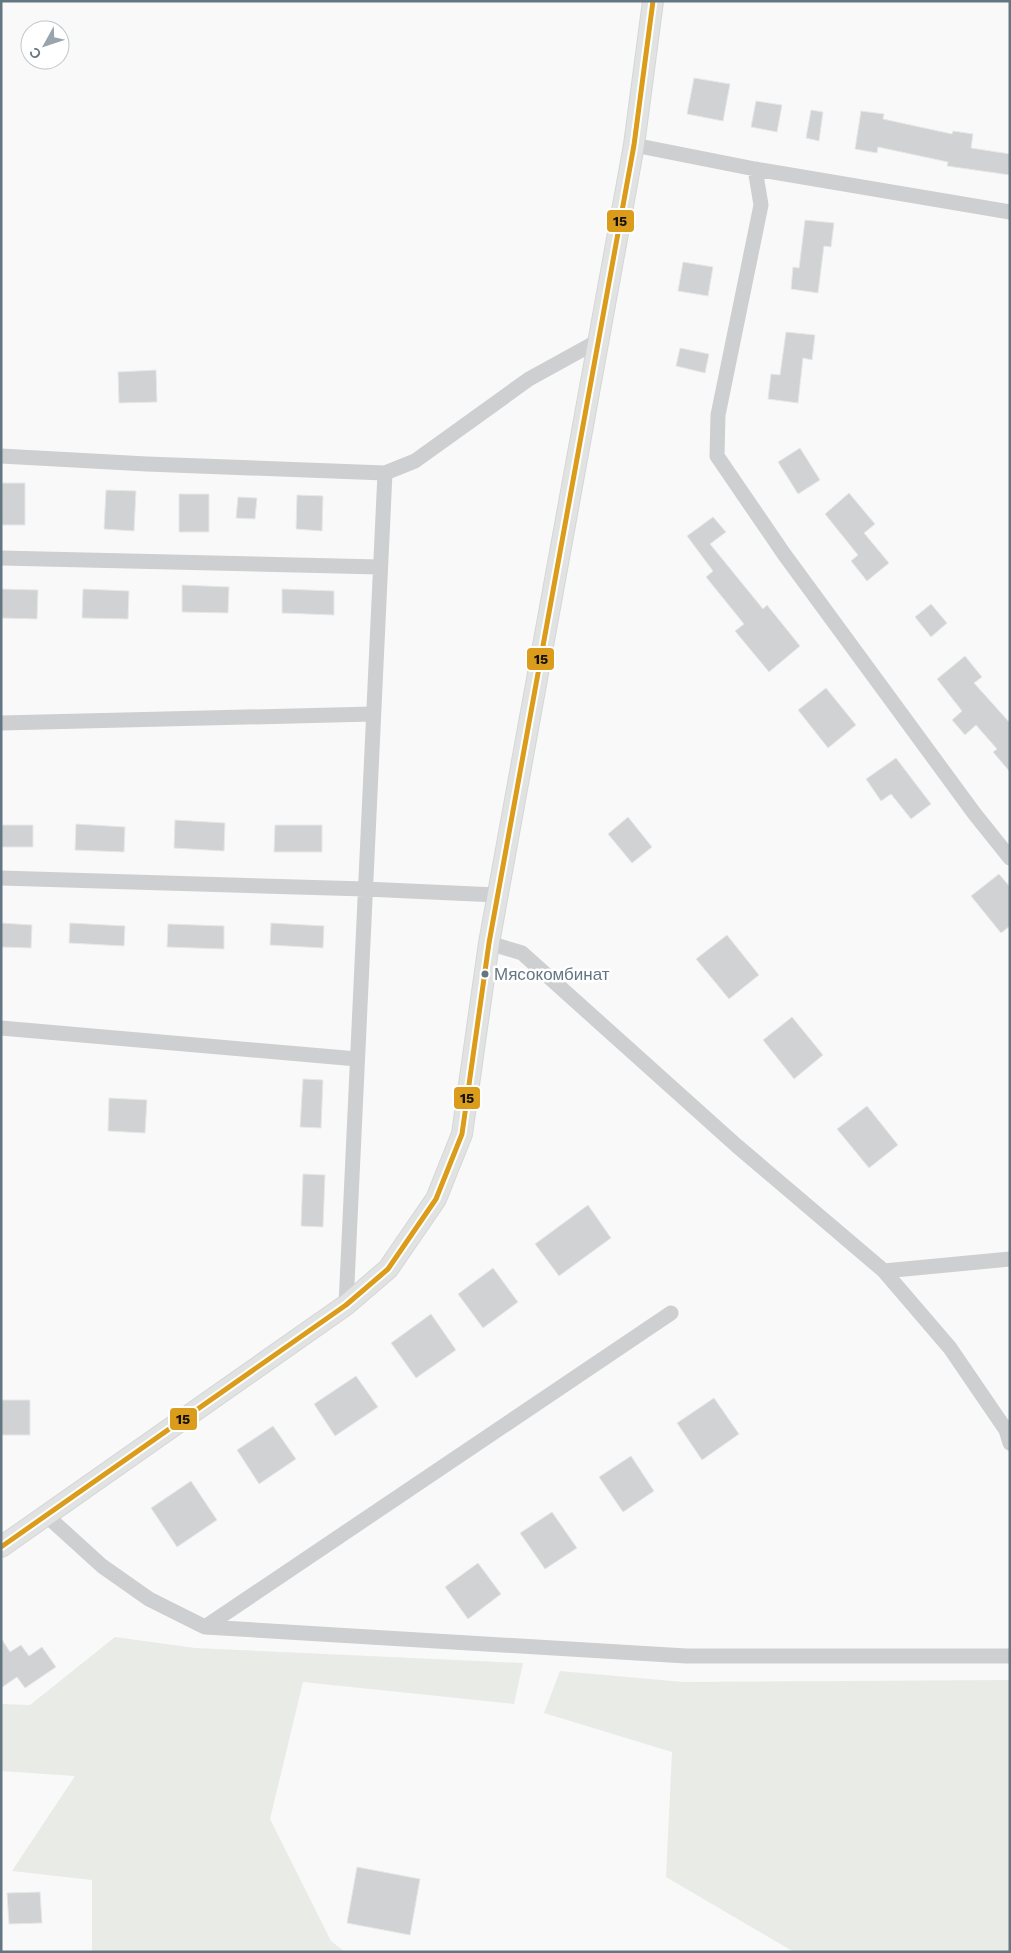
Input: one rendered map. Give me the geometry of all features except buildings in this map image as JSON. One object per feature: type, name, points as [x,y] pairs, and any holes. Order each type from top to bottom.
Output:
[{"type":"street","points":[[1,1547],[346,1305],[388,1269],[436,1199],[462,1134],[489,943],[634,145],[653,1]]},
{"type":"street","points":[[634,145],[755,169],[1010,212]]},
{"type":"street","points":[[755,169],[761,205],[718,415],[717,456],[784,554],[974,814],[1010,858]]},
{"type":"street","points":[[1,456],[385,473],[414,461],[529,379],[598,341]]},
{"type":"street","points":[[346,1305],[385,473]]},
{"type":"street","points":[[1,558],[380,567]]},
{"type":"street","points":[[1,724],[373,714]]},
{"type":"street","points":[[1,878],[498,895]]},
{"type":"street","points":[[489,943],[522,953],[737,1146],[884,1271],[950,1348],[1006,1430],[1010,1443]]},
{"type":"street","points":[[1,1028],[357,1059]]},
{"type":"street","points":[[884,1271],[1010,1259]]},
{"type":"street","points":[[205,1628],[671,1313]]},
{"type":"street","points":[[47,1516],[102,1566],[149,1599],[205,1628],[686,1656],[1010,1656]]},
{"type":"shaded area","points":[[115,1637],[195,1648],[523,1663],[514,1704],[303,1682],[270,1819],[331,1941],[345,1952],[92,1952],[92,1880],[12,1871],[75,1776],[1,1771],[1,1704],[30,1705]]},
{"type":"shaded area","points":[[560,1671],[683,1682],[1010,1680],[1010,1952],[794,1952],[666,1877],[672,1752],[544,1713]]},
{"type":"transit line","name":"15","points":[[1,1547],[346,1305],[388,1269],[436,1199],[462,1134],[489,943],[634,145],[653,1]]},
{"type":"place","name":"Мясокомбинат","points":[[485,974]]}]
